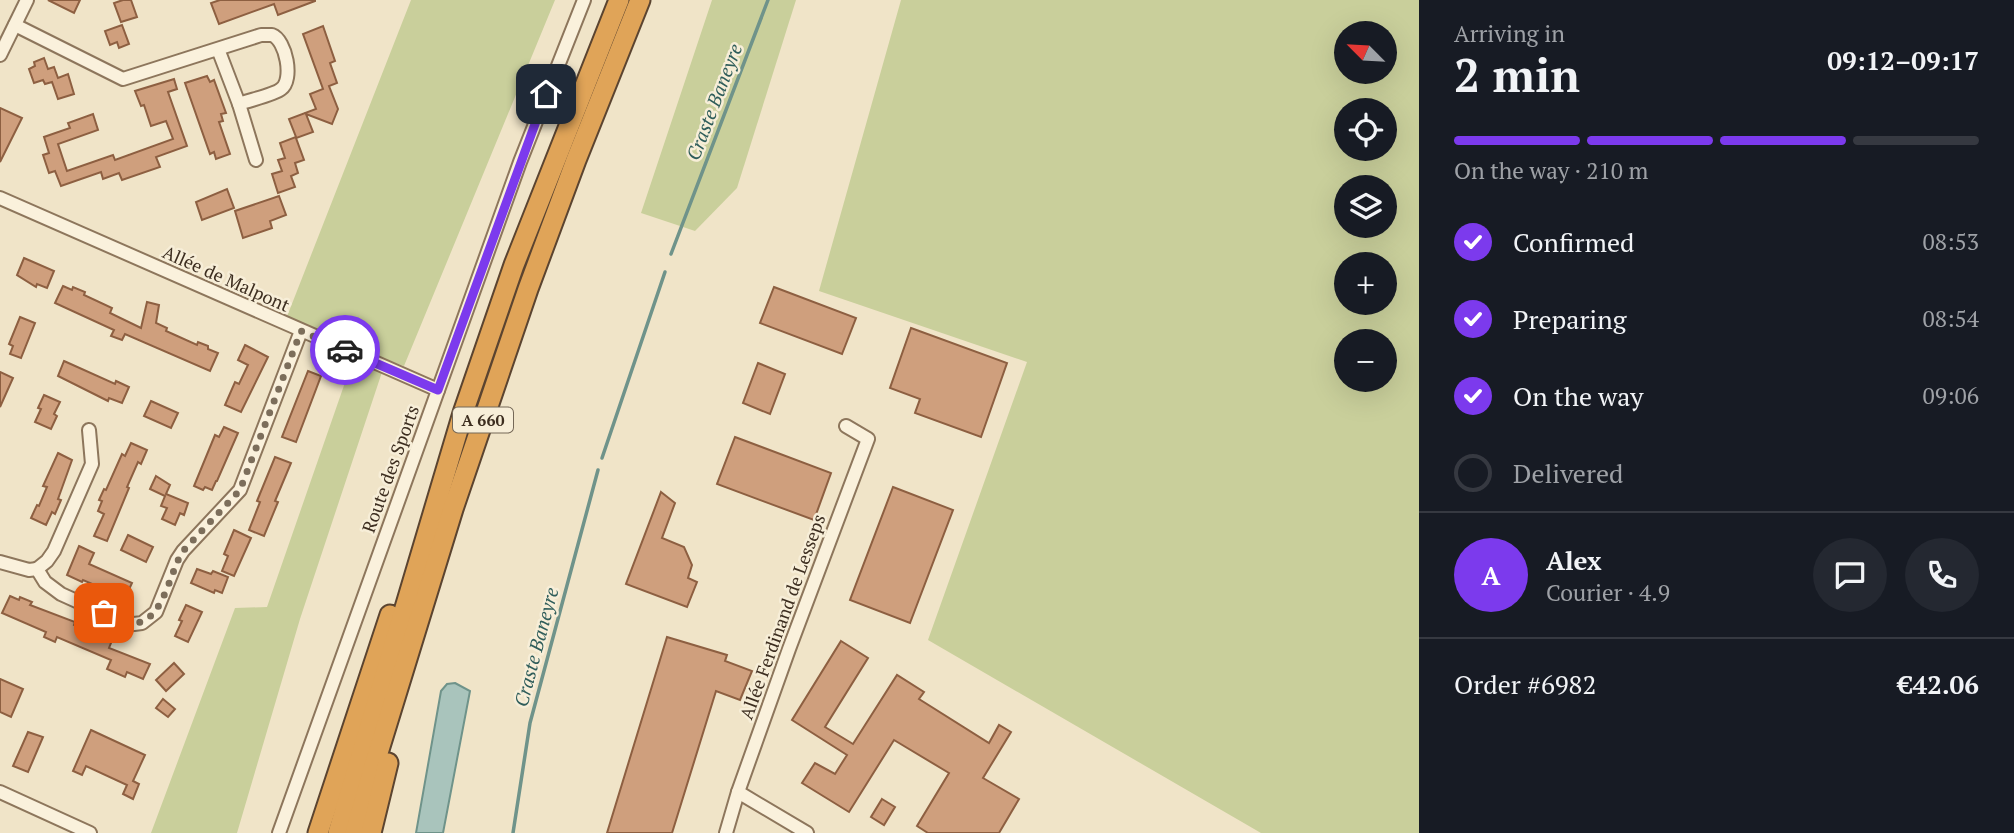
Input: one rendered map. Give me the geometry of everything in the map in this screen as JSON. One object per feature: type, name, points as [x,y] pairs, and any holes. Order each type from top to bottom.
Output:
[{"type":"highway","name":"A 660","points":[[338,833],[463,413],[514,265],[619,0]]},
{"type":"highway","name":"A 660","points":[[355,833],[453,509],[528,289],[640,0]]},
{"type":"highway","points":[[371,833],[404,703],[528,289]]},
{"type":"highway","points":[[318,833],[394,603],[463,413]]},
{"type":"street","points":[[0,55],[27,0]]},
{"type":"street","name":"Route des Sports","points":[[279,833],[520,162],[584,0]]},
{"type":"street","points":[[15,25],[123,79],[261,35],[272,35],[279,41],[289,71],[287,82],[281,89],[239,104]]},
{"type":"street","points":[[218,49],[256,160]]},
{"type":"street","name":"Allée de Malpont","points":[[0,198],[438,390]]},
{"type":"street","points":[[37,569],[53,589],[125,622],[142,623],[156,612],[183,551],[240,490],[301,331]]},
{"type":"street","name":"Allée Ferdinand de Lesseps","points":[[726,833],[738,792],[868,439],[846,426]]},
{"type":"street","points":[[0,562],[29,570],[37,569],[47,562],[92,464],[89,430]]},
{"type":"street","points":[[0,792],[90,833]]},
{"type":"street","points":[[738,792],[807,833]]},
{"type":"green space","points":[[411,0],[555,0],[404,366],[386,360],[300,619],[237,833],[151,833],[235,608],[267,607],[357,348],[286,319]]},
{"type":"green space","points":[[712,0],[796,0],[737,188],[695,231],[641,213]]},
{"type":"green space","points":[[901,0],[1419,0],[1419,833],[1261,833],[928,640],[1027,362],[819,291]]},
{"type":"water","points":[[455,683],[470,691],[443,833],[416,833],[441,691],[447,684]]},
{"type":"building","points":[[48,0],[80,0],[74,13]]},
{"type":"building","points":[[131,0],[137,17],[121,22],[114,3]]},
{"type":"building","points":[[220,0],[315,1],[278,15],[274,4],[219,24],[211,3]]},
{"type":"building","points":[[122,25],[129,44],[119,48],[117,42],[110,45],[105,31]]},
{"type":"building","points":[[323,26],[335,61],[330,63],[337,83],[329,86],[338,109],[332,124],[306,114],[313,132],[296,138],[304,160],[295,163],[298,173],[291,176],[295,187],[278,193],[272,174],[282,171],[278,160],[285,158],[280,143],[296,137],[289,119],[316,109],[310,94],[323,89],[303,34]]},
{"type":"building","points":[[44,58],[48,69],[54,67],[58,78],[68,74],[74,94],[58,99],[52,82],[45,84],[43,80],[34,83],[29,69],[35,66],[34,62]]},
{"type":"building","points":[[207,76],[210,82],[214,80],[226,113],[221,114],[223,121],[219,122],[230,154],[216,159],[214,152],[210,154],[185,83]]},
{"type":"building","points":[[174,79],[177,89],[168,92],[187,146],[156,157],[160,167],[122,180],[119,173],[103,179],[101,172],[61,186],[55,171],[49,173],[43,155],[49,153],[44,137],[70,128],[68,123],[93,114],[98,130],[58,144],[67,171],[113,155],[115,160],[173,139],[166,121],[151,126],[144,105],[141,106],[135,91]]},
{"type":"building","points":[[0,108],[22,118],[0,162]]},
{"type":"building","points":[[227,189],[234,208],[202,220],[196,202]]},
{"type":"building","points":[[279,196],[286,215],[270,221],[272,228],[243,238],[235,211]]},
{"type":"building","points":[[24,258],[54,271],[47,288],[37,284],[36,287],[17,275]]},
{"type":"building","points":[[63,286],[85,292],[84,295],[112,308],[110,313],[141,328],[147,302],[159,305],[156,323],[167,328],[166,331],[197,345],[198,342],[208,346],[208,349],[218,353],[210,371],[125,334],[122,340],[111,336],[114,330],[55,303]]},
{"type":"building","points":[[774,287],[856,318],[842,354],[760,323]]},
{"type":"building","points":[[20,317],[35,323],[21,358],[10,354],[13,346],[9,344]]},
{"type":"building","points":[[911,328],[1007,363],[981,437],[915,413],[920,399],[890,388]]},
{"type":"building","points":[[245,345],[268,357],[241,412],[225,405],[235,382],[239,384],[248,365],[238,360]]},
{"type":"building","points":[[64,361],[115,384],[116,381],[129,387],[122,403],[109,398],[108,401],[58,376]]},
{"type":"building","points":[[758,363],[785,374],[770,414],[743,403]]},
{"type":"building","points":[[308,371],[321,376],[296,442],[282,437]]},
{"type":"building","points":[[0,372],[13,378],[0,407]]},
{"type":"building","points":[[44,395],[60,402],[51,429],[35,422]]},
{"type":"building","points":[[151,401],[178,413],[171,428],[144,416]]},
{"type":"building","points":[[224,427],[238,433],[212,490],[205,487],[203,490],[194,486],[215,435],[219,437]]},
{"type":"building","points":[[735,437],[831,473],[814,520],[717,484]]},
{"type":"building","points":[[131,443],[147,450],[141,464],[138,462],[127,487],[129,488],[107,541],[94,536],[104,514],[98,511],[102,501],[99,500],[122,454],[125,456]]},
{"type":"building","points":[[58,453],[72,460],[58,499],[61,500],[46,525],[31,518],[47,487],[43,486]]},
{"type":"building","points":[[275,457],[291,463],[264,536],[249,530],[260,502],[257,501]]},
{"type":"building","points":[[156,476],[170,485],[166,494],[188,503],[184,515],[180,513],[175,525],[162,519],[167,508],[161,506],[165,496],[150,489]]},
{"type":"building","points":[[893,487],[953,510],[910,623],[850,600]]},
{"type":"building","points":[[661,492],[675,503],[662,538],[684,547],[692,565],[688,578],[697,582],[687,607],[626,584]]},
{"type":"building","points":[[234,530],[251,538],[234,576],[222,571],[228,556],[224,554]]},
{"type":"building","points":[[128,535],[153,547],[146,562],[121,550]]},
{"type":"building","points":[[79,546],[94,553],[89,564],[132,583],[125,598],[67,575]]},
{"type":"building","points":[[197,569],[228,577],[222,593],[215,590],[214,593],[191,583]]},
{"type":"building","points":[[10,596],[32,602],[30,605],[75,622],[74,625],[102,637],[104,634],[113,638],[109,648],[150,664],[143,679],[127,672],[125,677],[107,669],[111,660],[57,637],[55,642],[44,637],[46,632],[2,613]]},
{"type":"building","points":[[186,605],[202,612],[188,642],[175,636]]},
{"type":"building","points":[[667,637],[727,655],[725,661],[752,671],[740,700],[716,691],[672,833],[607,833]]},
{"type":"building","points":[[841,641],[868,658],[825,727],[853,744],[897,675],[924,692],[919,699],[989,743],[999,725],[1011,732],[983,778],[1019,799],[999,833],[928,833],[917,826],[949,773],[894,740],[849,812],[802,783],[815,763],[835,774],[847,755],[792,720]]},
{"type":"building","points":[[174,663],[184,674],[166,691],[156,680]]},
{"type":"building","points":[[0,679],[23,689],[11,717],[0,712]]},
{"type":"building","points":[[163,699],[175,709],[168,717],[156,708]]},
{"type":"building","points":[[91,730],[145,755],[133,781],[139,784],[133,799],[123,794],[127,785],[86,766],[82,775],[73,771]]},
{"type":"building","points":[[28,732],[43,737],[28,772],[13,766]]},
{"type":"building","points":[[882,799],[895,807],[884,825],[871,817]]},
{"type":"waterway","name":"Craste Baneyre","points":[[671,254],[768,0]]},
{"type":"waterway","name":"Craste Baneyre","points":[[602,458],[665,272]]},
{"type":"waterway","name":"Craste Baneyre","points":[[513,833],[530,723],[598,470]]},
{"type":"way so far","points":[[104,613],[134,624],[142,623],[156,612],[183,551],[240,490],[301,331],[345,350]]},
{"type":"route","points":[[345,350],[438,390],[546,94]]}]
